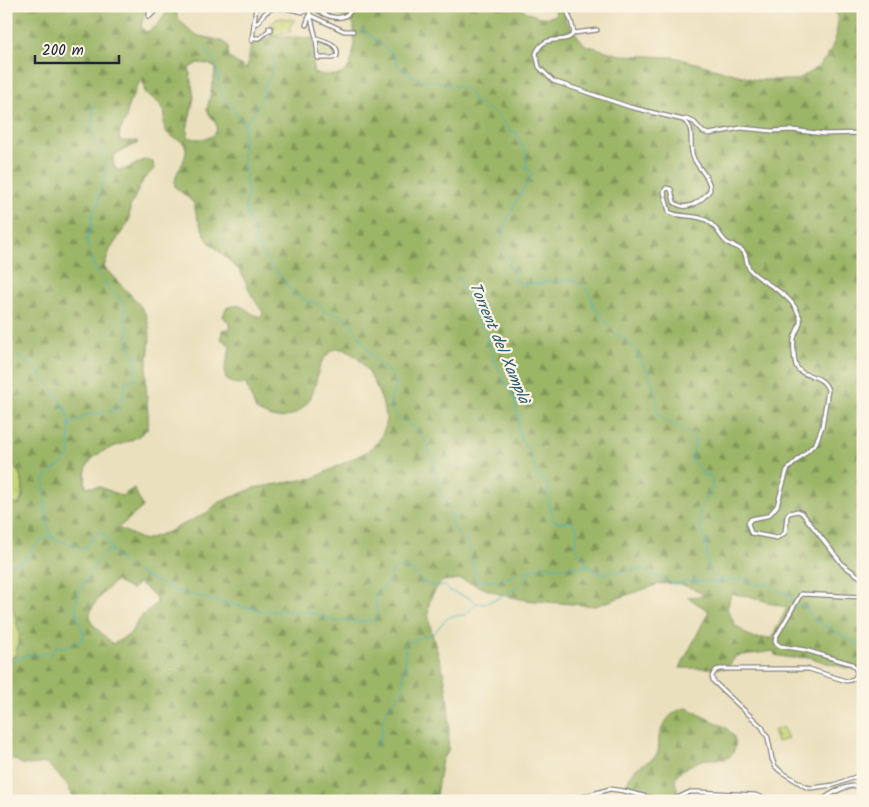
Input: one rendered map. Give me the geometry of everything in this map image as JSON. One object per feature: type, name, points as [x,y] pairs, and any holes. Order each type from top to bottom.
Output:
[{"type":"street","points":[[150,6],[149,17],[155,12],[157,6]]},
{"type":"street","points":[[256,6],[252,40],[260,38],[269,30]]},
{"type":"street","points":[[312,6],[320,12],[339,18],[347,15],[353,6]]},
{"type":"street","points":[[565,6],[574,32]]},
{"type":"street","points":[[255,23],[258,23],[263,14],[274,8],[303,12],[308,7],[316,38],[318,58],[337,56],[338,50],[336,47],[316,38]]},
{"type":"street","points":[[306,25],[310,14]]},
{"type":"street","points":[[310,14],[344,31],[353,31]]},
{"type":"street","points":[[597,30],[574,32],[568,38],[547,40],[541,44],[536,53],[539,67],[553,81],[630,107],[683,120],[686,119],[694,122],[703,132],[709,134],[741,128],[772,131],[792,130],[824,134],[863,133]]},
{"type":"street","points":[[683,120],[691,129],[692,153],[709,182],[710,190],[691,206],[682,207],[674,202],[671,189],[666,188],[664,192],[669,212],[708,221],[728,244],[740,248],[744,252],[749,269],[792,301],[800,319],[799,328],[794,339],[796,364],[801,372],[822,380],[828,390],[822,427],[816,443],[787,470],[777,506],[767,516],[751,519],[748,523],[748,528],[751,533],[777,538],[785,533],[789,513],[798,512],[802,514],[843,565],[863,579]]},
{"type":"street","points":[[863,597],[805,594],[799,597],[776,637],[777,644],[780,646],[806,650],[852,664],[858,673],[856,678],[846,681],[809,669],[720,669],[713,672],[712,676],[713,681],[762,727],[768,738],[772,759],[780,771],[806,787],[834,785],[863,774]]},
{"type":"street","points":[[821,801],[829,795],[856,785],[862,787],[859,801]]},
{"type":"street","points":[[568,801],[610,789],[663,801],[677,798],[690,792],[756,795],[785,801]]},
{"type":"green space","points":[[6,6],[148,6],[141,25],[142,29],[146,32],[150,31],[160,22],[169,6],[177,6],[177,16],[184,25],[199,36],[219,40],[226,44],[228,46],[229,58],[247,69],[251,44],[275,36],[312,38],[314,50],[313,73],[336,75],[343,73],[351,62],[354,46],[354,24],[348,19],[316,6],[383,6],[406,10],[416,8],[432,10],[437,6],[519,6],[531,14],[551,17],[556,12],[552,6],[569,6],[565,20],[585,45],[620,55],[674,57],[756,80],[798,80],[819,66],[830,52],[836,37],[838,21],[834,6],[863,6],[863,684],[860,682],[862,673],[857,668],[826,663],[809,657],[792,658],[775,655],[774,651],[736,656],[727,668],[680,668],[709,611],[687,597],[705,596],[683,585],[659,584],[595,606],[525,600],[499,594],[460,579],[443,581],[431,597],[428,611],[444,675],[449,714],[448,752],[442,759],[435,801],[75,801],[67,784],[47,763],[22,764],[8,756],[6,761],[6,660],[15,656],[20,635],[6,584],[6,531],[8,522],[6,520],[6,499],[10,503],[19,505],[23,488],[17,470],[6,463]],"holes":[[[198,63],[208,64],[216,68],[207,110],[217,129],[212,136],[207,138],[197,139],[188,137],[187,130],[194,97],[189,68]],[[141,79],[145,93],[163,108],[166,131],[185,145],[186,154],[176,177],[175,187],[193,202],[198,220],[208,241],[241,272],[251,294],[262,311],[261,317],[241,307],[232,306],[226,308],[223,316],[231,326],[229,329],[222,330],[221,339],[229,344],[230,347],[225,368],[226,378],[236,384],[246,384],[256,410],[272,417],[289,416],[299,411],[308,402],[324,358],[335,349],[344,349],[358,358],[368,371],[382,401],[386,418],[386,426],[379,441],[366,452],[314,478],[254,488],[218,503],[208,512],[168,532],[144,540],[118,528],[143,507],[134,488],[122,496],[100,487],[86,487],[86,473],[90,462],[97,455],[139,436],[148,428],[146,381],[150,338],[148,321],[137,302],[104,267],[110,250],[129,221],[130,207],[143,180],[154,169],[153,162],[147,159],[121,170],[117,170],[113,163],[113,156],[137,144],[137,141],[120,141],[119,138],[126,119],[128,106]],[[115,581],[132,590],[138,582],[155,596],[157,603],[141,617],[129,635],[113,644],[91,621],[91,611],[102,594]],[[731,594],[749,596],[787,608],[772,638],[752,638],[735,625],[727,609]]]},
{"type":"green space","points":[[276,19],[294,20],[290,28],[291,32],[269,36],[273,31],[270,25]]},
{"type":"green space","points":[[318,41],[333,47],[326,45],[325,53],[334,53],[334,47],[337,53],[331,56],[319,57],[321,54],[321,43],[318,43]]},
{"type":"green space","points":[[6,463],[16,469],[21,478],[23,493],[18,505],[10,503],[6,498]]},
{"type":"green space","points":[[7,584],[20,635],[15,656],[6,660]]},
{"type":"green space","points":[[687,708],[730,731],[735,741],[734,751],[731,755],[724,759],[700,761],[679,773],[675,782],[682,801],[607,801],[622,794],[631,774],[638,767],[656,756],[659,737],[665,722],[677,711]]},
{"type":"green space","points":[[783,727],[788,739],[777,742],[773,731]]},
{"type":"waterway","points":[[362,29],[393,54],[396,62],[404,72],[420,80],[440,81],[443,84],[465,88],[471,94],[474,102],[495,114],[504,122],[509,132],[515,131],[527,155],[526,170],[530,170],[532,175],[513,208],[502,236],[502,242],[508,255],[509,266],[514,278],[521,284],[527,285],[570,279],[583,286],[591,296],[594,307],[610,327],[617,334],[625,338],[637,352],[650,375],[657,399],[657,411],[661,418],[686,431],[693,437],[695,440],[692,461],[701,469],[703,476],[709,475],[712,477],[712,488],[700,510],[700,522],[701,532],[706,538],[709,570],[720,581]]},
{"type":"waterway","points":[[204,47],[213,59],[217,70],[221,94],[231,105],[244,126],[243,164],[248,193],[245,208],[257,242],[267,260],[285,280],[293,294],[319,304],[325,312],[338,314],[346,319],[355,329],[377,363],[395,378],[396,385],[390,399],[391,408],[397,416],[414,428],[425,440],[433,461],[440,491],[451,511],[451,526],[469,544],[472,564],[479,582],[500,580],[531,570]]},
{"type":"waterway","points":[[244,126],[263,95],[265,84],[272,74],[275,58]]},
{"type":"waterway","points":[[70,425],[87,415],[116,410],[124,394],[125,381],[135,379],[137,361],[126,338],[129,330],[124,321],[126,308],[107,286],[92,263],[86,240],[107,170],[107,159],[98,150],[93,134],[92,122],[95,105]]},
{"type":"waterway","name":"Torrent del Xamplà","points":[[459,278],[473,313],[487,334],[487,344],[493,353],[493,359],[515,399],[519,416],[518,428],[522,441],[531,455],[537,475],[545,481],[548,487],[552,518],[555,522],[569,521],[577,528],[575,547],[585,560],[587,566]]},
{"type":"waterway","points":[[6,350],[27,362],[42,375],[61,402],[69,420],[70,454],[64,462],[49,473],[44,481],[48,526],[54,538]]},
{"type":"waterway","points":[[6,566],[25,560],[36,545],[46,538],[50,537],[84,549],[100,531],[104,534],[121,562],[144,576],[174,590],[264,611],[310,612],[338,622],[343,620],[364,622],[375,619],[378,613],[375,601],[377,593],[383,589],[394,569],[409,567],[428,585],[446,586],[449,591],[484,604],[508,594],[521,584],[532,570],[545,565],[557,568],[587,566],[603,574],[641,569],[673,584],[689,581],[715,582],[736,579],[749,580],[756,585],[770,584],[777,590],[789,595],[796,606],[805,607],[816,621],[863,647]]},
{"type":"waterway","points":[[6,664],[26,655],[51,654],[55,647],[67,647],[83,639],[83,631],[76,609],[79,594],[86,578],[96,563],[106,551],[112,550]]},
{"type":"waterway","points":[[373,749],[379,742],[385,713],[402,691],[405,664],[404,645],[434,633],[446,619],[452,616],[465,615],[476,604]]}]
